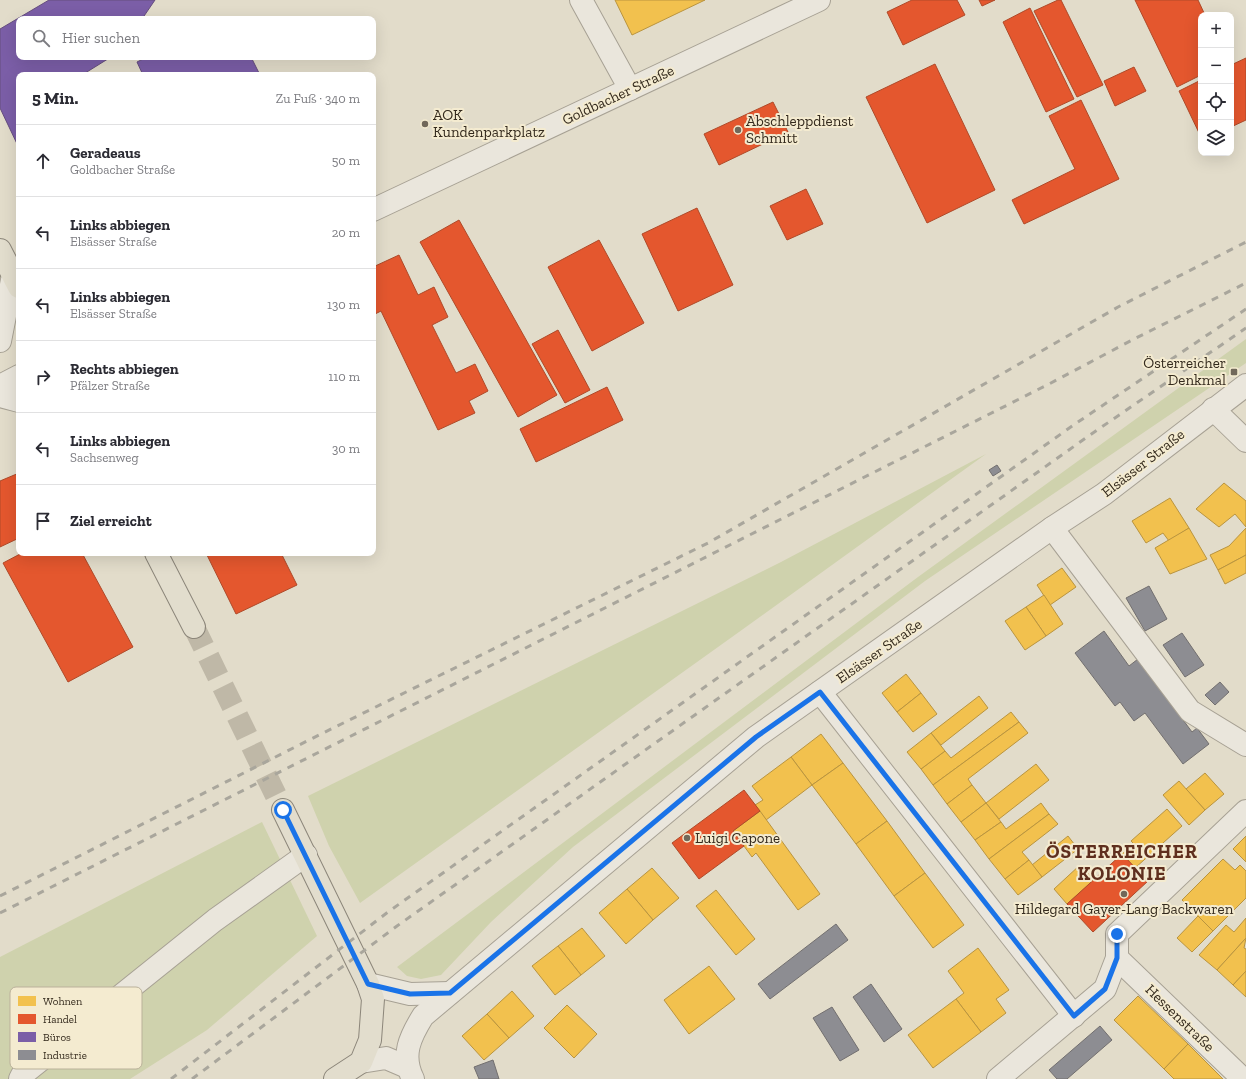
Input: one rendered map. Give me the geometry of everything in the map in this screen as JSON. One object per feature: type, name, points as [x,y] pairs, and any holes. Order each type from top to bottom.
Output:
[{"type":"main road","points":[[0,250],[16,278]]},
{"type":"main road","points":[[158,556],[194,626]]},
{"type":"main road","points":[[283,810],[306,854],[374,999],[374,1014],[370,1040],[361,1062],[335,1079]]},
{"type":"street","points":[[581,0],[630,90]]},
{"type":"street","name":"Goldbacher Straße","points":[[376,209],[819,0]]},
{"type":"street","points":[[0,341],[16,284]]},
{"type":"street","points":[[0,386],[16,378]]},
{"type":"street","name":"Elsässer Straße","points":[[410,1073],[408,1047],[413,1031],[423,1016],[756,737],[1052,528],[1104,494],[1246,385]]},
{"type":"street","points":[[0,396],[16,400]]},
{"type":"street","points":[[1213,409],[1246,441]]},
{"type":"street","points":[[1052,528],[1190,711],[1246,745]]},
{"type":"street","points":[[820,692],[1074,1016]]},
{"type":"street","points":[[998,1079],[1105,989],[1117,958],[1117,934],[1246,811]]},
{"type":"street","points":[[132,987],[215,920],[306,854]]},
{"type":"street","name":"Hessenstraße","points":[[1117,958],[1243,1079]]},
{"type":"street","points":[[368,984],[410,994],[450,993]]},
{"type":"street","name":"Elsässer Straße","points":[[361,1062],[386,1058],[410,1073]]},
{"type":"street","points":[[20,1079],[22,1075],[29,1069]]},
{"type":"green space","points":[[1246,339],[1246,363],[925,581],[573,847],[491,922],[441,975],[421,979],[407,976],[397,967],[918,577]]},
{"type":"green space","points":[[986,454],[360,903],[329,846],[308,796],[781,562]]},
{"type":"green space","points":[[262,822],[317,936],[207,1030],[130,1079],[0,1079],[0,957]]},
{"type":"building: Wohnen","points":[[615,0],[705,0],[632,35]]},
{"type":"building: Wohnen","points":[[1224,483],[1246,501],[1246,527],[1235,514],[1219,527],[1196,509]]},
{"type":"building: Wohnen","points":[[1170,498],[1189,528],[1169,541],[1163,533],[1146,543],[1132,521]]},
{"type":"building: Wohnen","points":[[1189,528],[1207,559],[1170,574],[1155,548]]},
{"type":"building: Wohnen","points":[[1246,528],[1246,555],[1218,570],[1210,555],[1229,546]]},
{"type":"building: Wohnen","points":[[1246,555],[1246,573],[1225,584],[1218,570]]},
{"type":"building: Wohnen","points":[[1062,568],[1076,587],[1050,605],[1037,585]]},
{"type":"building: Wohnen","points":[[1044,595],[1063,624],[1046,636],[1026,607]]},
{"type":"building: Wohnen","points":[[1026,607],[1046,636],[1025,650],[1005,621]]},
{"type":"building: Wohnen","points":[[906,674],[921,693],[897,712],[882,693]]},
{"type":"building: Wohnen","points":[[921,693],[937,714],[913,732],[897,712]]},
{"type":"building: Wohnen","points":[[979,696],[988,708],[941,745],[931,733]]},
{"type":"building: Wohnen","points":[[1011,712],[1019,722],[933,785],[921,769],[945,751],[951,758]]},
{"type":"building: Wohnen","points":[[1019,722],[1028,733],[968,779],[972,785],[947,804],[933,785]]},
{"type":"building: Wohnen","points":[[931,733],[945,751],[921,769],[907,752]]},
{"type":"building: Wohnen","points":[[821,734],[843,763],[812,785],[791,757]]},
{"type":"building: Wohnen","points":[[791,757],[812,785],[766,820],[755,805],[763,800],[752,786]]},
{"type":"building: Wohnen","points":[[843,763],[887,821],[856,844],[812,785]]},
{"type":"building: Wohnen","points":[[1036,764],[1049,780],[999,819],[986,803]]},
{"type":"building: Wohnen","points":[[1205,773],[1224,794],[1205,810],[1186,789]]},
{"type":"building: Wohnen","points":[[1179,781],[1205,810],[1189,825],[1163,795]]},
{"type":"building: Wohnen","points":[[972,785],[986,803],[961,822],[947,804]]},
{"type":"building: Wohnen","points":[[986,803],[1001,822],[975,840],[961,822]]},
{"type":"building: Wohnen","points":[[1041,803],[1049,814],[989,859],[975,840],[1001,822],[1006,829]]},
{"type":"building: Wohnen","points":[[1167,809],[1182,826],[1135,868],[1122,854],[1134,844],[1131,841]]},
{"type":"building: Wohnen","points":[[760,811],[820,894],[798,910],[756,853],[752,857],[733,831]]},
{"type":"building: Wohnen","points":[[1049,814],[1058,824],[1022,852],[1029,860],[1005,879],[989,859]]},
{"type":"building: Wohnen","points":[[887,821],[925,873],[894,896],[856,844]]},
{"type":"building: Wohnen","points":[[1068,836],[1078,849],[1042,877],[1032,865]]},
{"type":"building: Wohnen","points":[[1246,836],[1246,862],[1233,849]]},
{"type":"building: Wohnen","points":[[1223,859],[1235,870],[1240,865],[1246,871],[1246,898],[1213,931],[1182,900]]},
{"type":"building: Wohnen","points":[[1029,860],[1042,877],[1018,895],[1005,879]]},
{"type":"building: Wohnen","points":[[1080,865],[1094,880],[1067,904],[1054,889]]},
{"type":"building: Wohnen","points":[[652,868],[679,898],[653,920],[627,889]]},
{"type":"building: Wohnen","points":[[925,873],[964,925],[933,948],[894,896]]},
{"type":"building: Wohnen","points":[[627,889],[653,920],[626,944],[599,913]]},
{"type":"building: Wohnen","points":[[716,890],[755,939],[736,955],[696,906]]},
{"type":"building: Wohnen","points":[[1198,916],[1213,931],[1192,952],[1177,938]]},
{"type":"building: Wohnen","points":[[1246,918],[1246,938],[1217,970],[1199,955],[1226,925],[1234,932]]},
{"type":"building: Wohnen","points":[[582,928],[605,956],[581,975],[558,946]]},
{"type":"building: Wohnen","points":[[1246,938],[1244,948],[1246,949],[1246,971],[1233,985],[1217,970]]},
{"type":"building: Wohnen","points":[[558,946],[581,975],[555,995],[532,966]]},
{"type":"building: Wohnen","points":[[978,948],[1009,990],[996,999],[1006,1013],[981,1032],[956,999],[964,993],[948,971]]},
{"type":"building: Wohnen","points":[[709,966],[735,999],[689,1034],[664,1000]]},
{"type":"building: Wohnen","points":[[1246,971],[1246,997],[1233,985]]},
{"type":"building: Wohnen","points":[[512,991],[534,1016],[509,1038],[487,1014]]},
{"type":"building: Wohnen","points":[[1138,996],[1188,1044],[1164,1069],[1114,1020]]},
{"type":"building: Wohnen","points":[[956,999],[981,1032],[933,1068],[908,1035]]},
{"type":"building: Wohnen","points":[[567,1005],[597,1034],[574,1058],[544,1028]]},
{"type":"building: Wohnen","points":[[487,1014],[509,1038],[484,1060],[462,1036]]},
{"type":"building: Wohnen","points":[[1188,1044],[1223,1079],[1174,1079],[1164,1069]]},
{"type":"building: Handel","points":[[912,0],[957,0],[965,15],[903,45],[887,12]]},
{"type":"building: Handel","points":[[979,0],[995,0],[982,6]]},
{"type":"building: Handel","points":[[1061,0],[1103,85],[1077,97],[1034,11]]},
{"type":"building: Handel","points":[[1135,0],[1198,0],[1204,12],[1198,12],[1198,76],[1177,87]]},
{"type":"building: Handel","points":[[1030,8],[1074,99],[1046,112],[1003,22]]},
{"type":"building: Handel","points":[[1246,58],[1246,120],[1234,126],[1234,84],[1234,64]]},
{"type":"building: Handel","points":[[935,64],[995,190],[927,223],[866,97]]},
{"type":"building: Handel","points":[[1134,67],[1146,91],[1115,106],[1104,81]]},
{"type":"building: Handel","points":[[1198,82],[1198,131],[1179,91]]},
{"type":"building: Handel","points":[[1081,100],[1119,179],[1024,224],[1012,200],[1075,169],[1049,116]]},
{"type":"building: Handel","points":[[773,102],[788,132],[719,165],[704,134]]},
{"type":"building: Handel","points":[[806,189],[823,224],[787,240],[770,206]]},
{"type":"building: Handel","points":[[697,208],[733,285],[678,311],[642,234]]},
{"type":"building: Handel","points":[[459,220],[557,395],[518,417],[420,242]]},
{"type":"building: Handel","points":[[599,240],[644,323],[592,351],[548,267]]},
{"type":"building: Handel","points":[[399,255],[418,295],[434,287],[448,317],[432,325],[456,373],[475,364],[488,391],[469,401],[475,413],[438,430],[381,311],[376,314],[376,266]]},
{"type":"building: Handel","points":[[558,330],[590,390],[565,403],[532,344]]},
{"type":"building: Handel","points":[[607,387],[623,420],[536,462],[520,429]]},
{"type":"building: Handel","points":[[16,474],[16,539],[0,547],[0,481]]},
{"type":"building: Handel","points":[[16,556],[84,556],[133,647],[68,682],[3,563]]},
{"type":"building: Handel","points":[[207,556],[282,556],[297,585],[236,614]]},
{"type":"building: Handel","points":[[744,790],[760,811],[733,831],[744,846],[699,879],[672,843]]},
{"type":"building: Handel","points":[[1122,854],[1148,881],[1093,932],[1067,904]]},
{"type":"building: Büros","points":[[49,0],[155,0],[144,16],[22,16]]},
{"type":"building: Büros","points":[[16,20],[16,60],[106,60],[87,72],[16,72],[16,142],[0,108],[0,29]]},
{"type":"building: Büros","points":[[141,60],[252,60],[258,72],[142,72],[137,62]]},
{"type":"building: Industrie","points":[[997,465],[1001,471],[993,476],[989,470]]},
{"type":"building: Industrie","points":[[1149,586],[1167,619],[1145,631],[1126,598]]},
{"type":"building: Industrie","points":[[1104,631],[1129,666],[1138,659],[1192,732],[1197,728],[1209,744],[1183,764],[1145,713],[1134,721],[1120,702],[1115,706],[1075,653]]},
{"type":"building: Industrie","points":[[1182,633],[1204,665],[1185,677],[1163,645]]},
{"type":"building: Industrie","points":[[1220,682],[1229,692],[1215,705],[1205,695]]},
{"type":"building: Industrie","points":[[836,924],[848,940],[770,999],[758,984]]},
{"type":"building: Industrie","points":[[871,984],[902,1029],[884,1042],[853,997]]},
{"type":"building: Industrie","points":[[832,1007],[859,1050],[840,1061],[813,1018]]},
{"type":"building: Industrie","points":[[1100,1026],[1112,1040],[1067,1079],[1057,1079],[1049,1070]]},
{"type":"building: Industrie","points":[[493,1060],[499,1079],[479,1079],[474,1067]]},
{"type":"tunnel","points":[[194,627],[283,810]]},
{"type":"railway","points":[[0,896],[321,734],[708,543],[1118,307],[1246,242]]},
{"type":"railway","points":[[0,913],[1049,384],[1134,339],[1246,283]]},
{"type":"railway","points":[[171,1079],[388,912],[1075,424],[1246,309]]},
{"type":"railway","points":[[192,1079],[397,926],[1090,435],[1246,328]]},
{"type":"place","name":"AOK Kundenparkplatz","points":[[425,124]]},
{"type":"place","name":"Abschleppdienst Schmitt","points":[[738,130]]},
{"type":"place","name":"Österreicher Denkmal","points":[[1234,372]]},
{"type":"place","name":"Luigi Capone","points":[[687,838]]},
{"type":"place","name":"Hildegard Gayer-Lang Backwaren","points":[[1124,894]]},
{"type":"district","name":"ÖSTERREICHER KOLONIE","points":[[1122,862]]},
{"type":"route","points":[[283,810],[306,854],[368,984],[410,994],[450,993],[756,737],[820,692],[1074,1016],[1105,989],[1117,958],[1117,934]]}]
